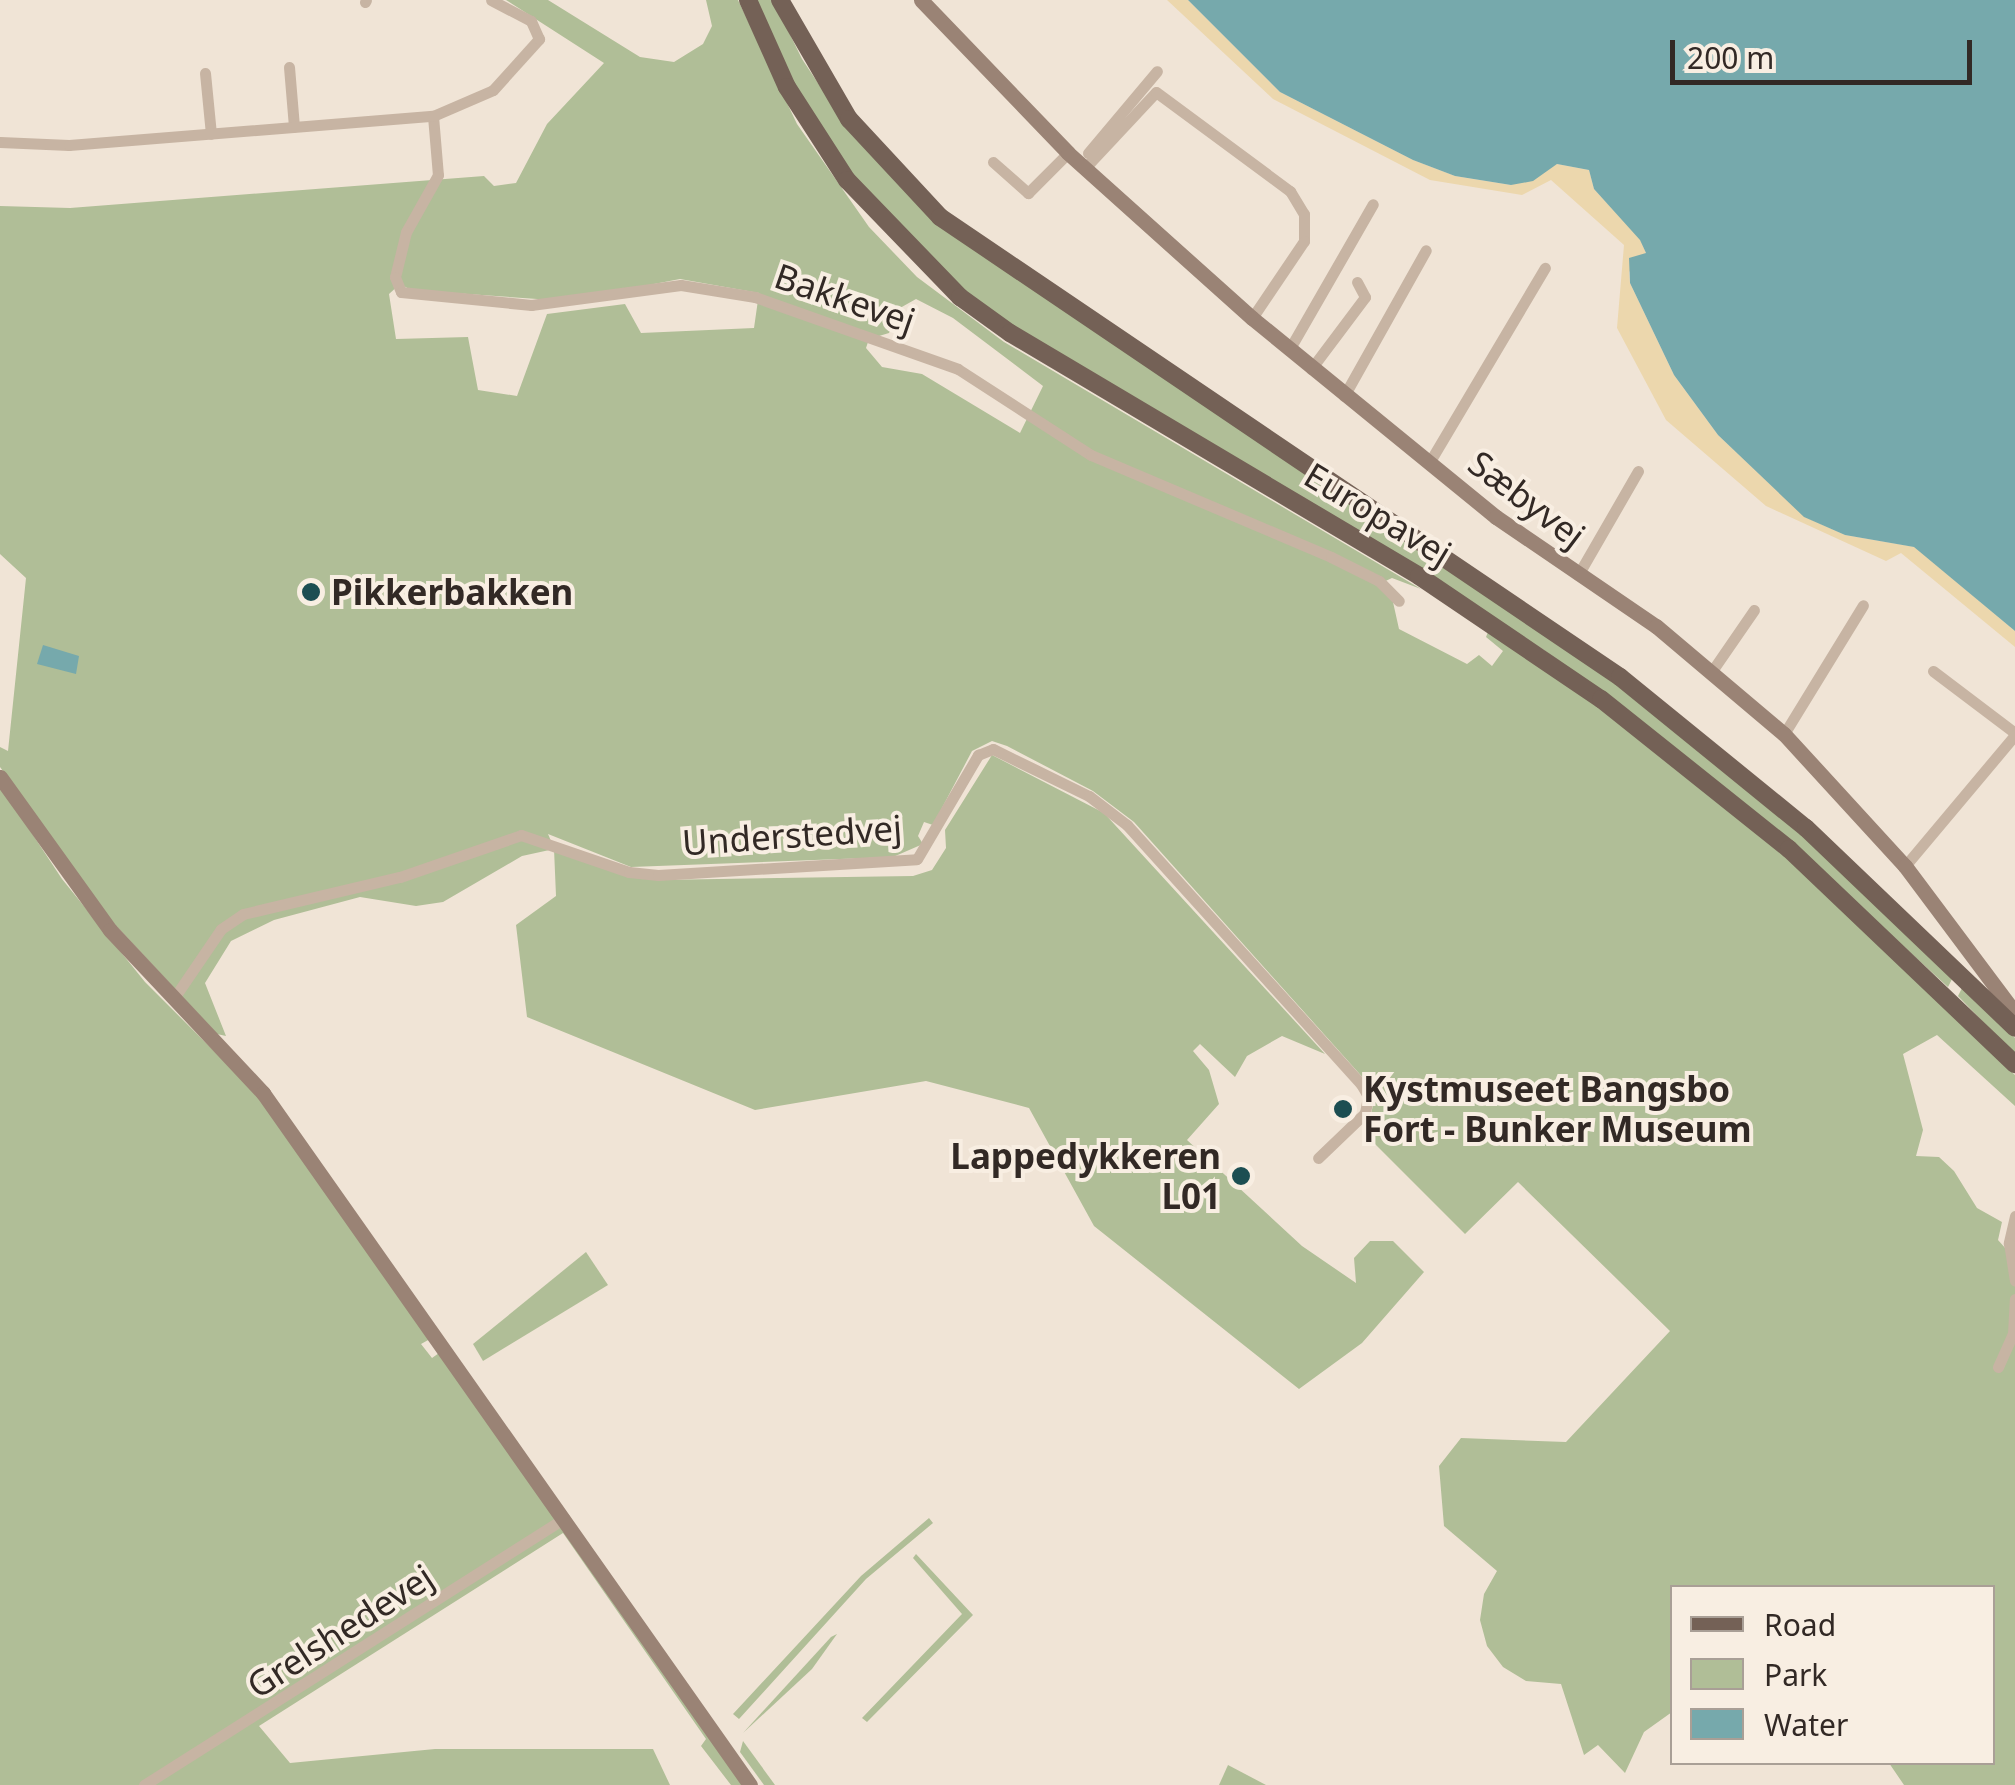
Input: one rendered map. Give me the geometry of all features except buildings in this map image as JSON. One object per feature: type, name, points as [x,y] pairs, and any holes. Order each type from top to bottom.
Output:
[{"type":"main road","name":"Europavej","points":[[748,0],[786,87],[847,180],[960,297],[1010,333],[1419,576],[1601,699],[1789,849],[1950,998],[2015,1064]]},
{"type":"main road","name":"Europavej","points":[[780,0],[849,120],[940,216],[1620,677],[1806,828],[2015,1028]]},
{"type":"street","points":[[0,142],[70,146],[434,116],[494,90],[539,39],[536,28],[491,0]]},
{"type":"street","name":"Sæbyvej","points":[[921,0],[1077,162],[1289,350],[1429,463],[1712,671],[1784,734],[1905,866],[2015,1013]]},
{"type":"street","points":[[289,66],[294,127]]},
{"type":"street","points":[[1077,162],[1157,72]]},
{"type":"street","points":[[206,74],[211,134]]},
{"type":"street","points":[[993,162],[1028,193],[1077,162],[1156,92],[1290,191],[1304,214],[1304,241],[1252,318]]},
{"type":"street","name":"Bakkevej","points":[[434,116],[438,176],[406,232],[394,277],[401,292],[531,305],[681,285],[756,296],[958,370],[1091,455],[1331,557],[1379,581],[1399,600]]},
{"type":"street","points":[[1289,350],[1372,204]]},
{"type":"street","points":[[1344,396],[1426,250]]},
{"type":"street","points":[[1429,463],[1545,268]]},
{"type":"street","points":[[1312,369],[1365,297],[1356,282]]},
{"type":"street","points":[[1578,575],[1638,471]]},
{"type":"street","points":[[1784,734],[1864,604]]},
{"type":"street","points":[[1712,671],[1754,610]]},
{"type":"street","points":[[1905,866],[2015,734],[1933,671]]},
{"type":"street","name":"Understedvej","points":[[174,998],[221,929],[243,914],[400,877],[521,835],[629,872],[658,875],[917,859],[978,755],[993,749],[1089,796],[1127,825],[1361,1084],[1368,1096],[1364,1114],[1318,1158]]},
{"type":"street","points":[[0,778],[110,930],[262,1093],[750,1785]]},
{"type":"street","name":"Sæbyvej","points":[[1943,917],[1959,950],[1961,973]]},
{"type":"street","points":[[1950,998],[1961,973]]},
{"type":"street","points":[[2015,1216],[2009,1243],[2015,1281]]},
{"type":"street","points":[[1998,1368],[2012,1334],[2015,1300]]},
{"type":"street","name":"Grelshedevej","points":[[144,1785],[564,1518]]},
{"type":"green space","points":[[506,0],[548,0],[640,57],[674,62],[703,44],[712,26],[706,0],[738,0],[797,124],[869,227],[917,277],[1004,342],[1421,589],[1392,578],[1377,585],[1393,602],[1399,629],[1467,664],[1479,655],[1492,666],[1503,651],[1486,637],[1488,632],[1596,703],[1785,855],[2015,1075],[2015,1106],[1937,1035],[1903,1054],[1923,1130],[1916,1156],[1939,1157],[1954,1171],[1977,1208],[2002,1222],[1998,1240],[2015,1259],[2015,1785],[1904,1785],[1890,1765],[1995,1765],[1995,1585],[1670,1585],[1670,1713],[1644,1732],[1625,1773],[1598,1745],[1584,1755],[1561,1684],[1526,1681],[1503,1667],[1487,1646],[1480,1620],[1484,1594],[1497,1571],[1444,1526],[1439,1466],[1461,1438],[1566,1442],[1670,1331],[1518,1182],[1465,1234],[1367,1136],[1375,1094],[1365,1080],[1134,822],[1093,791],[1007,746],[992,741],[972,751],[933,825],[924,822],[918,836],[923,844],[893,857],[631,867],[548,834],[554,848],[573,858],[657,880],[913,876],[932,870],[946,848],[945,830],[992,755],[1104,813],[1325,1054],[1282,1036],[1247,1056],[1235,1077],[1200,1044],[1193,1051],[1209,1070],[1219,1104],[1187,1140],[1302,1246],[1356,1283],[1354,1258],[1370,1241],[1393,1241],[1424,1272],[1362,1343],[1299,1389],[1094,1226],[1029,1108],[926,1081],[755,1110],[527,1017],[516,925],[556,896],[554,849],[522,856],[443,902],[416,906],[360,897],[274,920],[231,941],[205,983],[226,1036],[217,1034],[108,917],[0,767],[0,747],[8,751],[26,578],[0,554],[0,206],[70,208],[484,176],[494,186],[516,183],[547,124],[604,63]],"holes":[[[680,279],[759,293],[754,328],[641,333],[625,304],[547,314],[517,396],[478,390],[468,337],[396,339],[389,294],[400,284],[411,290],[566,301]],[[916,299],[953,318],[1043,386],[1020,433],[922,374],[882,367],[866,348],[869,339],[889,333],[900,308]]]},
{"type":"green space","points":[[755,0],[773,0],[802,59],[853,136],[938,223],[1613,679],[1756,792],[1954,975],[1948,987],[1774,828],[1544,650],[1049,351],[964,291],[869,197],[799,97]]},
{"type":"green space","points":[[0,785],[62,879],[145,982],[261,1098],[430,1339],[421,1344],[432,1358],[439,1353],[744,1785],[731,1785],[701,1746],[706,1739],[563,1533],[259,1726],[290,1763],[435,1749],[653,1749],[670,1785],[0,1785]]},
{"type":"green space","points":[[1964,984],[2015,1038],[2015,1055],[1958,996]]},
{"type":"green space","points":[[586,1252],[608,1285],[483,1361],[473,1344]]},
{"type":"green space","points":[[929,1518],[933,1523],[866,1579],[739,1719],[733,1714],[861,1576]]},
{"type":"green space","points":[[916,1554],[973,1615],[867,1722],[862,1718],[962,1614],[913,1558]]},
{"type":"green space","points":[[837,1634],[812,1669],[743,1733],[831,1637]]},
{"type":"green space","points":[[743,1741],[775,1785],[764,1785],[740,1752]]},
{"type":"green space","points":[[1228,1765],[1266,1785],[1219,1785]]},
{"type":"sand","points":[[1167,0],[1188,0],[1280,92],[1413,160],[1455,176],[1511,185],[1557,164],[1589,170],[1594,189],[1640,239],[1646,253],[1629,272],[1630,283],[1674,375],[1718,435],[1805,517],[1845,535],[1915,547],[2015,631],[2015,647],[1901,553],[1886,561],[1766,506],[1666,420],[1617,328],[1624,245],[1551,180],[1522,195],[1430,180],[1273,99]]},
{"type":"water","points":[[1188,0],[2015,0],[2015,631],[1914,547],[1845,535],[1804,517],[1718,435],[1674,375],[1630,283],[1629,258],[1646,253],[1640,240],[1594,189],[1589,170],[1557,164],[1533,181],[1511,185],[1455,176],[1413,160],[1280,92]]},
{"type":"water","points":[[43,645],[79,656],[76,674],[37,664]]},
{"type":"place","name":"Pikkerbakken","points":[[311,592]]},
{"type":"place","name":"Kystmuseet Bangsbo Fort - Bunker Museum","points":[[1343,1109]]},
{"type":"place","name":"Lappedykkeren L01","points":[[1241,1176]]}]
